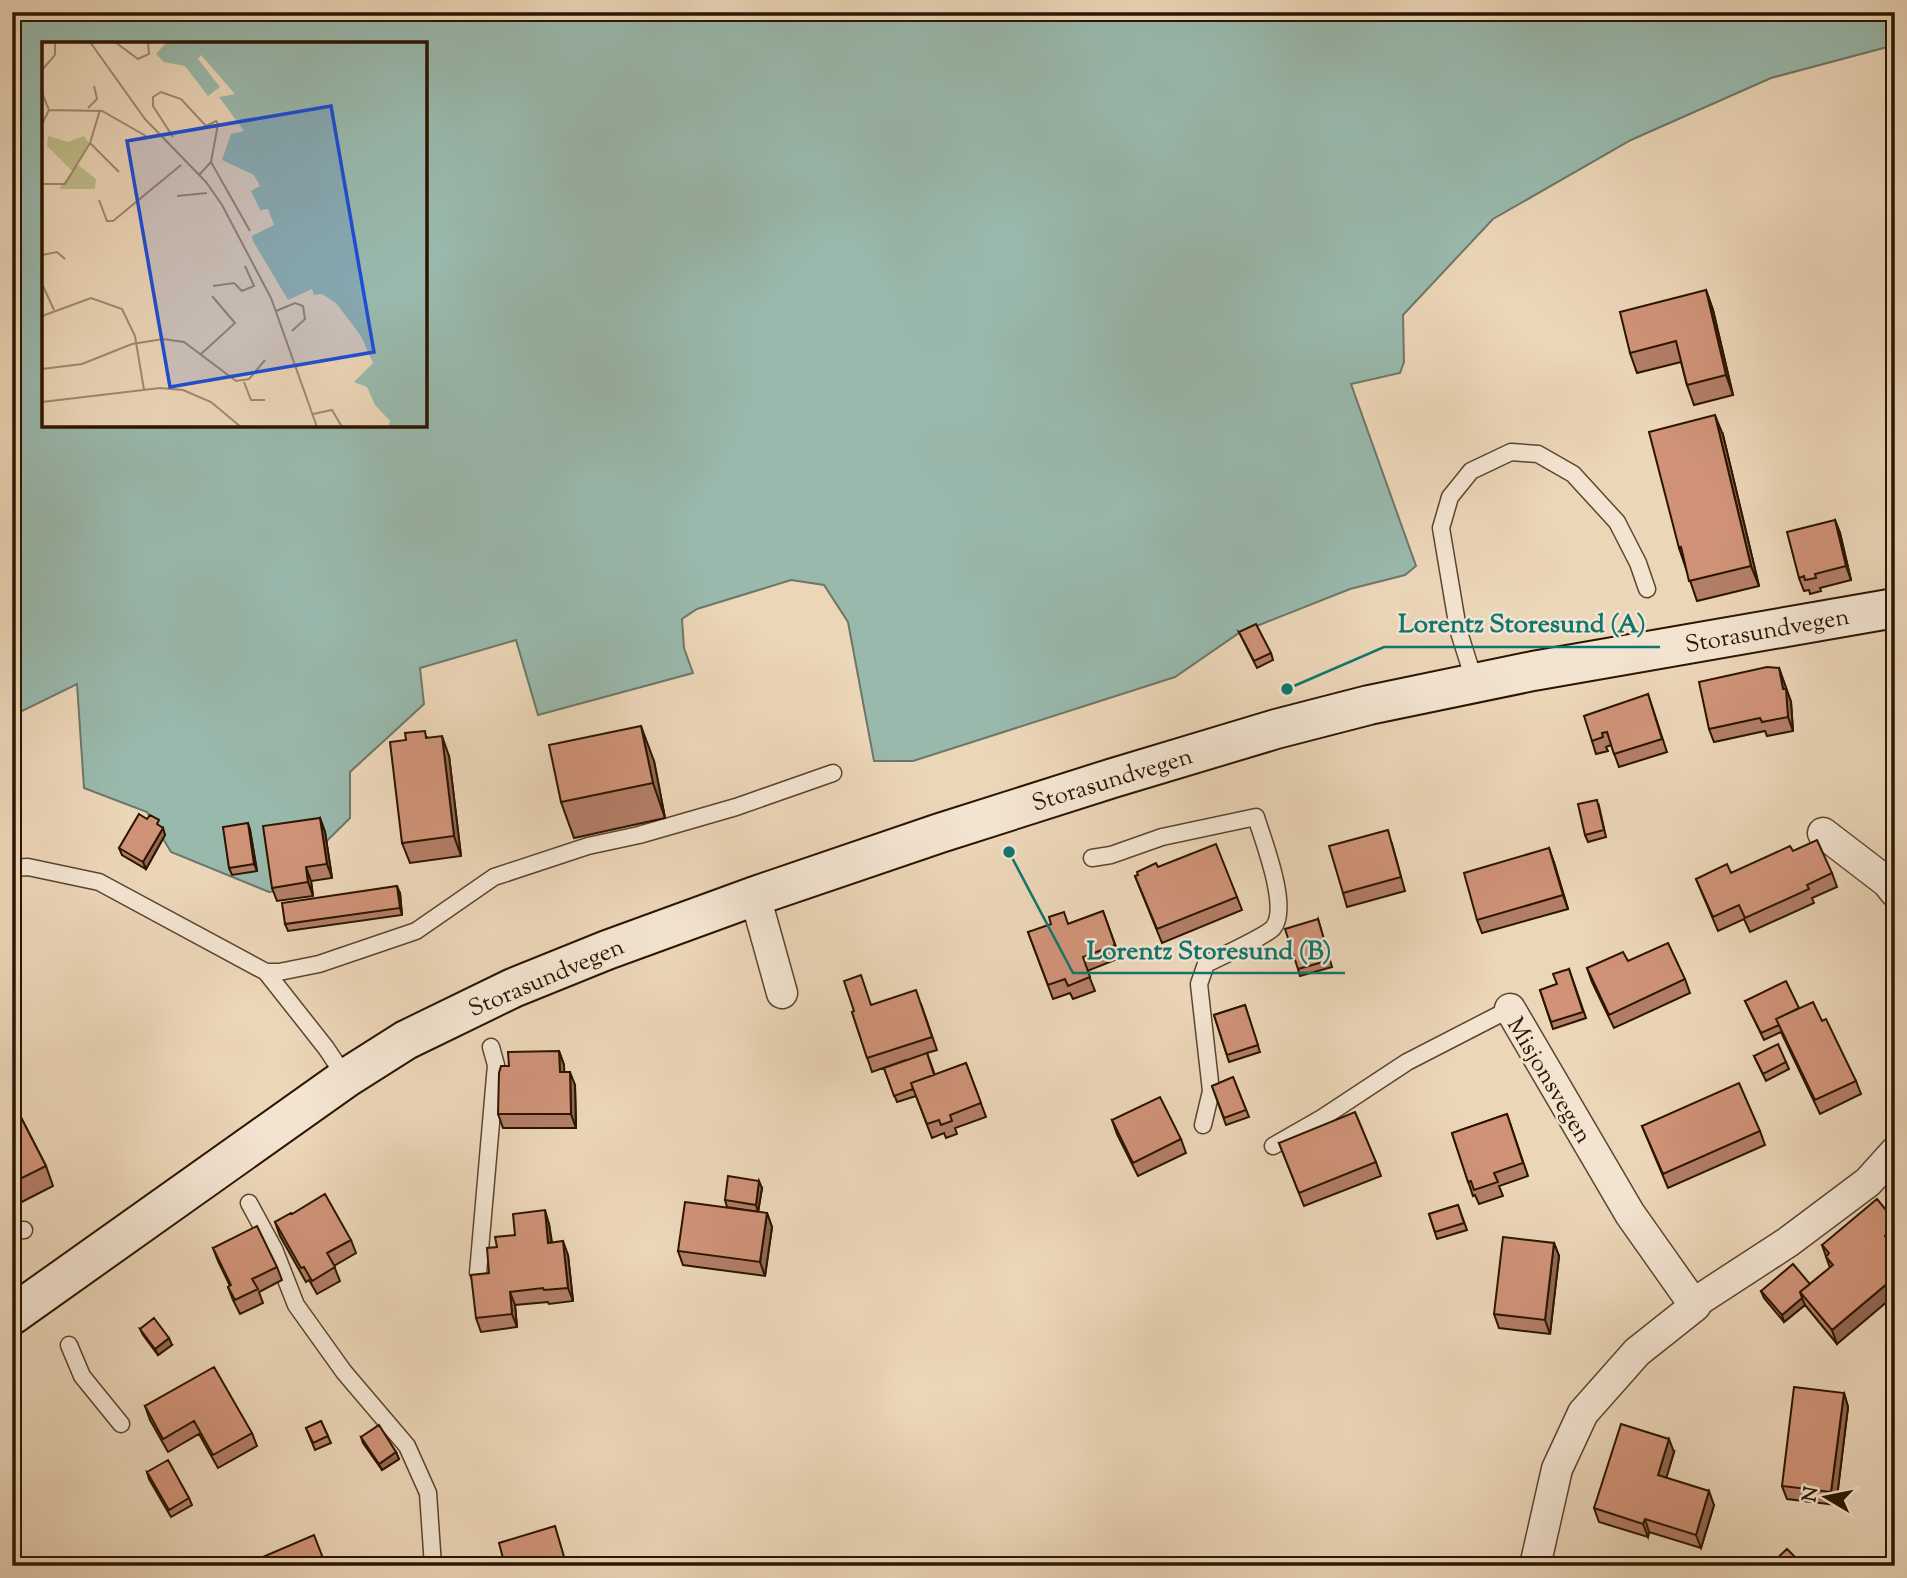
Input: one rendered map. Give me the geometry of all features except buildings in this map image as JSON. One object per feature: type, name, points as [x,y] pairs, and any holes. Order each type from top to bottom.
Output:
[{"type":"main road","name":"Storasundvegen","points":[[12,1315],[346,1078],[406,1040],[513,988],[607,950],[755,896],[1100,782],[1369,705],[1586,661],[1895,608]]},
{"type":"street","points":[[1823,833],[1887,882],[1895,892]]},
{"type":"street","points":[[755,896],[782,993]]},
{"type":"street","name":"Misjonsvegen","points":[[1510,1009],[1630,1214],[1695,1306]]},
{"type":"street","points":[[1535,1566],[1557,1469],[1583,1413],[1637,1352],[1699,1300],[1788,1242],[1868,1182],[1895,1152]]},
{"type":"lane","points":[[1475,683],[1458,629],[1441,528],[1450,497],[1471,471],[1511,453],[1538,454],[1573,474],[1617,522],[1638,563],[1647,589]]},
{"type":"lane","points":[[266,972],[319,964],[416,931],[494,877],[588,846],[639,835],[736,807],[833,774]]},
{"type":"lane","points":[[1092,858],[1111,855],[1162,837],[1256,817],[1272,870],[1280,915],[1272,929],[1206,964],[1199,984],[1211,1091],[1203,1125]]},
{"type":"lane","points":[[12,868],[28,866],[99,882],[266,972],[326,1048],[346,1078]]},
{"type":"lane","name":"Misjonsvegen","points":[[1273,1146],[1322,1118],[1407,1062],[1510,1009]]},
{"type":"lane","name":"Storasundvegen","points":[[478,1273],[496,1065],[491,1046]]},
{"type":"lane","points":[[249,1203],[274,1250],[296,1305],[344,1372],[407,1446],[428,1493],[433,1566]]},
{"type":"lane","points":[[69,1345],[82,1376],[121,1424]]},
{"type":"shaded area","points":[[12,12],[1895,12],[1895,45],[1771,78],[1631,140],[1493,219],[1403,315],[1404,362],[1400,373],[1351,384],[1416,566],[1405,575],[1350,589],[1239,633],[1175,677],[913,761],[874,761],[848,622],[824,585],[791,580],[697,609],[682,619],[684,648],[693,673],[538,715],[516,640],[420,668],[424,704],[350,772],[350,818],[276,891],[269,892],[171,852],[147,812],[84,788],[77,684],[12,716]]},
{"type":"place","name":"Lorentz Storesund (A)","points":[[1287,689]]},
{"type":"place","name":"Lorentz Storesund (B)","points":[[1009,852]]}]
